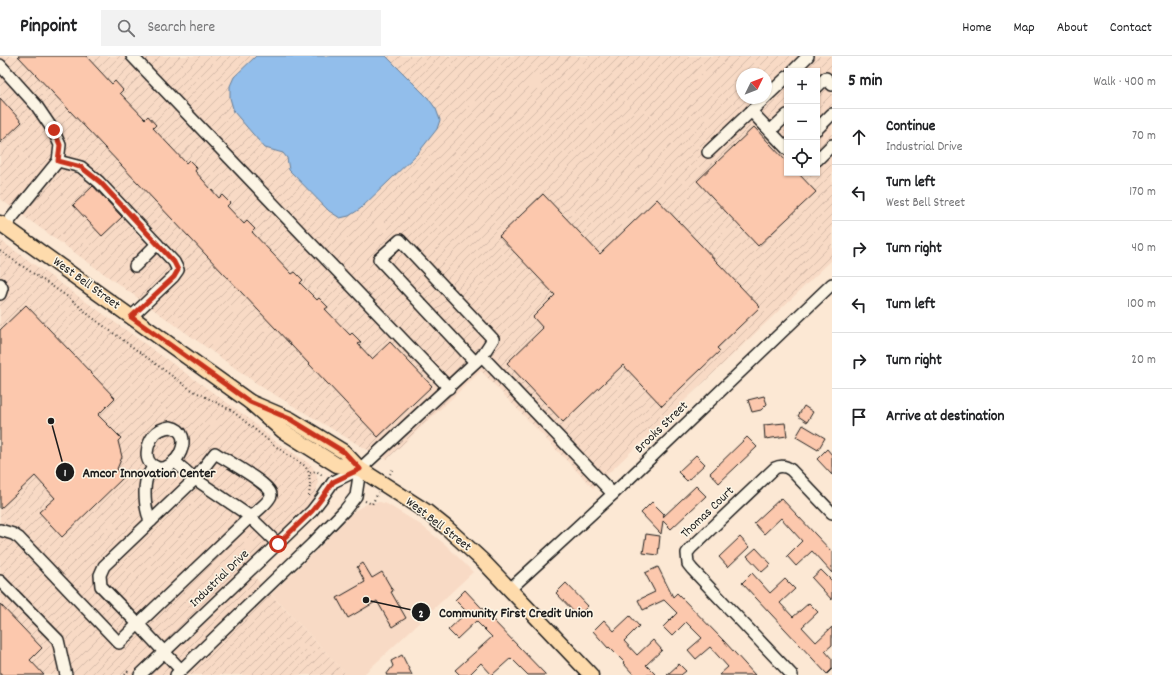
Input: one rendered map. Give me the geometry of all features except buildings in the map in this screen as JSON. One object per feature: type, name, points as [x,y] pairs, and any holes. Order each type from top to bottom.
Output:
[{"type":"main road","name":"West Bell Street","points":[[3,224],[250,402],[283,431],[337,465],[360,469],[427,512],[483,561],[591,675]]},
{"type":"street","points":[[132,56],[449,388]]},
{"type":"street","points":[[796,68],[808,56]]},
{"type":"street","points":[[0,65],[36,105],[54,130],[60,145],[58,161],[3,224]]},
{"type":"street","points":[[772,90],[784,79]]},
{"type":"street","points":[[820,86],[829,81]]},
{"type":"street","points":[[708,152],[758,104]]},
{"type":"street","points":[[751,112],[784,146]]},
{"type":"street","points":[[820,126],[832,114]]},
{"type":"street","points":[[770,131],[784,118]]},
{"type":"street","points":[[820,157],[832,145]]},
{"type":"street","points":[[58,161],[81,167],[95,178],[174,262],[178,270],[174,277],[131,317]]},
{"type":"street","name":"Industrial Drive","points":[[135,672],[164,652],[278,544],[312,511],[333,482],[360,469],[449,388],[478,359],[493,339],[400,240],[379,259],[478,359]]},
{"type":"street","points":[[135,266],[157,244]]},
{"type":"street","points":[[0,284],[2,288],[0,294]]},
{"type":"street","name":"Brooks Street","points":[[510,590],[613,494],[832,284]]},
{"type":"street","points":[[478,359],[613,494]]},
{"type":"street","points":[[170,427],[176,428],[182,436],[183,444],[179,455],[174,461],[159,468],[154,466],[148,459],[147,454],[149,443],[154,435],[165,428],[170,427]]},
{"type":"street","points":[[0,530],[13,534],[19,538],[119,643],[138,624],[250,517],[268,501],[271,496],[264,484],[215,453],[195,479],[104,566],[100,575],[102,586],[138,624],[164,652],[178,672],[307,550],[345,510],[356,496],[360,469]]},
{"type":"street","points":[[174,461],[195,479],[250,517],[278,544]]},
{"type":"street","points":[[151,521],[147,513],[145,488],[146,480],[154,466]]},
{"type":"street","name":"Thomas Court","points":[[792,675],[692,569],[688,564],[687,553],[775,468],[780,466],[787,467],[791,470],[832,513]]},
{"type":"street","points":[[0,581],[58,640],[66,675]]},
{"type":"path","points":[[0,251],[71,299],[90,316],[190,388],[231,410],[275,446],[305,466],[309,473],[309,497]]},
{"type":"path","points":[[309,473],[316,471]]},
{"type":"path","points":[[125,675],[135,672]]},
{"type":"shaded area","points":[[0,56],[832,56],[832,260],[593,488],[481,371],[387,459],[364,448],[260,386],[0,199]]},
{"type":"shaded area","points":[[0,240],[247,417],[272,439],[312,466],[316,473],[318,482],[316,494],[313,500],[245,567],[347,675],[0,675]]},
{"type":"shaded area","points":[[370,502],[387,504],[421,525],[446,545],[473,572],[363,675],[347,675],[271,594],[321,546],[354,511]]},
{"type":"water","points":[[256,56],[386,56],[428,98],[436,109],[440,120],[437,129],[418,153],[360,209],[349,216],[340,218],[329,211],[289,170],[287,158],[283,153],[265,148],[234,112],[230,98],[230,86],[234,77]]},
{"type":"place","name":"Amcor Innovation Center","points":[[51,421]]},
{"type":"place","name":"Community First Credit Union","points":[[366,600]]},
{"type":"route","points":[[54,130],[60,145],[58,161],[81,167],[100,182],[174,262],[178,270],[174,277],[131,317],[250,402],[290,419],[344,452],[360,469],[333,482],[312,511],[278,544]]}]
